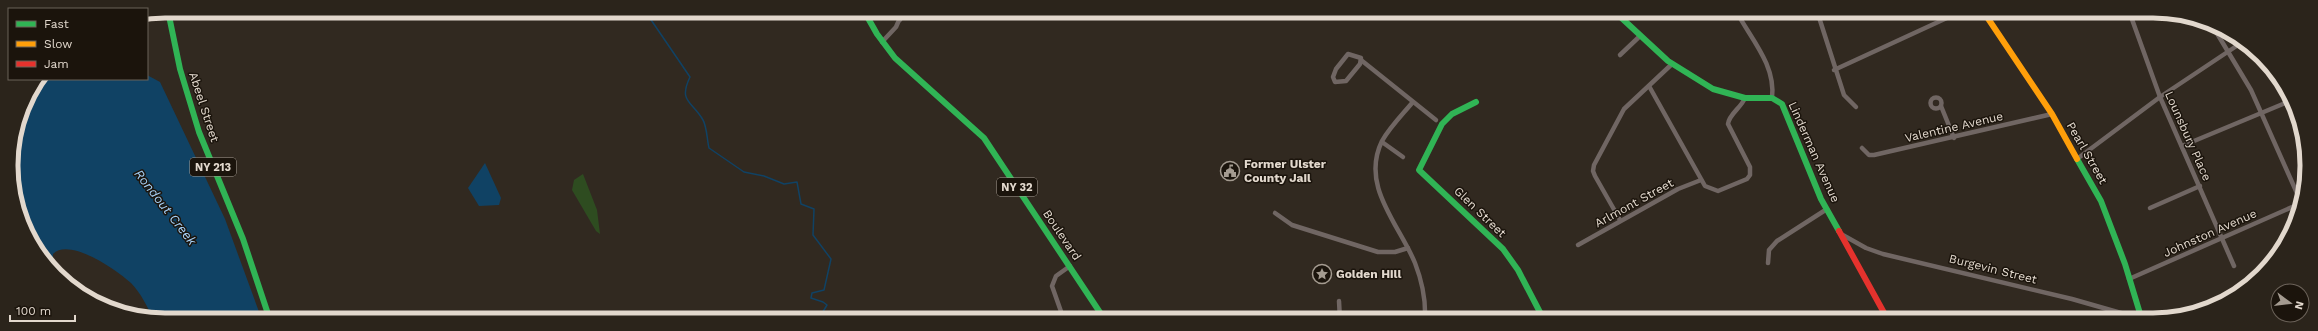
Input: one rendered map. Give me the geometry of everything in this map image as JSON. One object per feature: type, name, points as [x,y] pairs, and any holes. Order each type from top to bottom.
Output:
[{"type":"street","name":"Abeel Street","points":[[169,18],[180,70],[199,132],[243,239],[268,313]]},
{"type":"street","name":"NY 32","points":[[868,18],[882,42]]},
{"type":"street","name":"Linderman Avenue","points":[[1621,18],[1672,64],[1713,90],[1745,98],[1772,98],[1782,104],[1813,181],[1884,313]]},
{"type":"street","points":[[1740,18],[1758,46],[1768,66],[1772,83],[1772,98]]},
{"type":"street","points":[[1819,18],[1834,70],[1844,95],[1856,107]]},
{"type":"street","points":[[1834,70],[1947,18]]},
{"type":"street","name":"Pearl Street","points":[[1988,18],[2052,114],[2101,201],[2140,313]]},
{"type":"street","name":"Lounsbury Place","points":[[2132,18],[2160,97],[2234,266]]},
{"type":"street","points":[[882,42],[900,20]]},
{"type":"street","points":[[2217,32],[2248,83],[2297,193]]},
{"type":"street","points":[[1620,55],[1640,36]]},
{"type":"street","name":"Boulevard","points":[[882,42],[900,63],[984,138],[1070,266],[1099,313]]},
{"type":"street","points":[[2077,159],[2160,97],[2238,45]]},
{"type":"street","points":[[1361,60],[1346,81],[1342,83],[1333,80],[1336,69],[1348,54],[1357,55],[1412,103],[1436,120]]},
{"type":"street","points":[[1620,220],[1593,168],[1624,109],[1672,64]]},
{"type":"street","points":[[1649,86],[1701,180],[1705,186],[1718,191],[1747,179],[1750,175],[1750,167],[1728,124],[1733,114],[1742,105],[1745,98]]},
{"type":"street","name":"Glen Street","points":[[1476,102],[1452,114],[1442,124],[1419,170],[1503,249],[1518,270],[1540,313]]},
{"type":"street","points":[[1412,103],[1382,142],[1376,163],[1377,186],[1380,197],[1408,248],[1422,287],[1424,313]]},
{"type":"street","points":[[2182,146],[2286,103]]},
{"type":"street","points":[[1941,106],[1954,138]]},
{"type":"street","name":"Valentine Avenue","points":[[1862,148],[1869,155],[1874,155],[1954,138],[2052,114]]},
{"type":"street","points":[[1382,142],[1403,157]]},
{"type":"street","name":"Arlmont Street","points":[[1578,246],[1620,220],[1678,189],[1701,180]]},
{"type":"street","points":[[2150,208],[2200,186]]},
{"type":"street","name":"Johnston Avenue","points":[[2129,279],[2223,239],[2294,206]]},
{"type":"street","points":[[1768,263],[1769,250],[1777,241],[1827,209]]},
{"type":"street","points":[[1275,213],[1292,225],[1378,252],[1395,252],[1408,248]]},
{"type":"street","name":"Burgevin Street","points":[[1841,234],[1866,248],[1883,254],[2072,299],[2119,313]]},
{"type":"street","points":[[1062,313],[1052,286],[1056,276],[1070,266]]},
{"type":"street","points":[[1340,301],[1340,313]]},
{"type":"green space","points":[[583,174],[597,210],[600,234],[596,231],[572,190],[574,180]]},
{"type":"water","name":"Rondout Creek","points":[[148,76],[160,82],[225,219],[259,313],[150,312],[141,296],[131,283],[93,257],[81,252],[70,250],[60,250],[53,254],[53,260],[33,231],[23,204],[19,185],[19,146],[23,127],[33,100],[46,80],[148,80]]},
{"type":"water","points":[[485,163],[501,198],[499,205],[479,206],[468,188]]},
{"type":"waterway","points":[[650,18],[690,77],[685,92],[686,97],[703,120],[709,148],[744,172],[764,176],[784,184],[797,182],[801,204],[814,209],[813,235],[831,259],[824,290],[812,293],[811,298],[827,305],[822,313]]},
{"type":"traffic: fast","points":[[169,18],[180,69],[199,132],[243,239],[268,313]]},
{"type":"traffic: fast","points":[[868,18],[877,34],[895,58],[984,138],[1100,313]]},
{"type":"traffic: fast","points":[[1622,18],[1668,61],[1713,89],[1745,98],[1772,98],[1782,104],[1821,199],[1839,231]]},
{"type":"traffic: fast","points":[[1476,102],[1452,114],[1442,124],[1419,170],[1503,249],[1518,270],[1540,313]]},
{"type":"traffic: fast","points":[[2077,159],[2101,201],[2125,264],[2140,313]]},
{"type":"traffic: slow","points":[[1988,18],[2052,114],[2077,159]]},
{"type":"traffic: jam","points":[[1839,231],[1884,313]]},
{"type":"place","name":"Former Ulster County Jail","points":[[1230,171]]},
{"type":"place","name":"Golden Hill","points":[[1322,274]]}]
